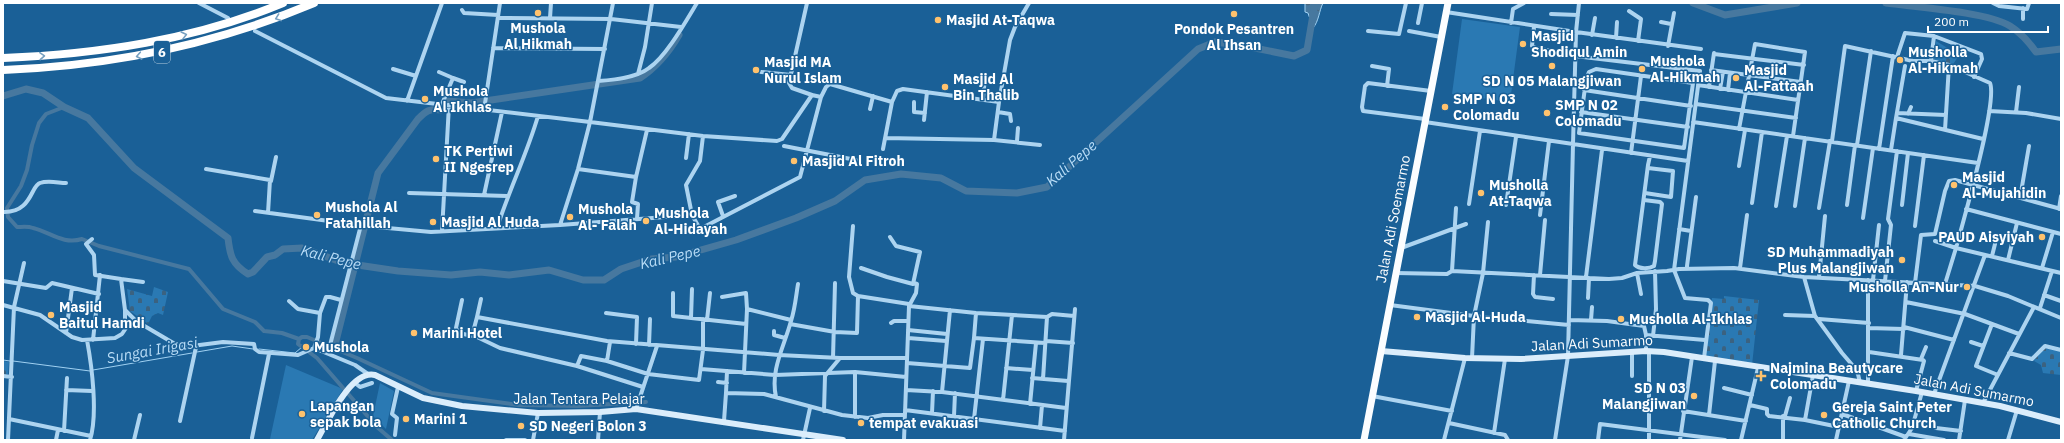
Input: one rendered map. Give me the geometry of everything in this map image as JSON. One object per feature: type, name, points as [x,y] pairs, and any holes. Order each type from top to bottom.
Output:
[{"type":"highway","name":"6","points":[[3,58],[65,55],[130,47],[222,25],[283,3]]},
{"type":"highway","name":"6","points":[[3,70],[83,65],[167,51],[227,35],[280,17],[314,3]]},
{"type":"highway","name":"Jalan Adi Soemarmo","points":[[1364,440],[1448,3]]},
{"type":"main road","name":"Jalan Adi Sumarmo","points":[[1381,352],[1465,358],[1505,359],[1648,351],[1704,358],[1758,368],[1934,394],[2017,410],[2061,422]]},
{"type":"main road","points":[[317,440],[344,394],[361,376],[368,374]]},
{"type":"main road","name":"Jalan Tentara Pelajar","points":[[368,374],[374,375],[423,398],[440,402],[538,413],[600,412],[637,405],[724,422],[805,433],[843,440]]},
{"type":"street","points":[[199,3],[228,18]]},
{"type":"street","points":[[407,101],[442,3]]},
{"type":"street","points":[[484,110],[500,3]]},
{"type":"street","points":[[550,18],[551,3]]},
{"type":"street","points":[[560,225],[578,169],[590,122],[613,3]]},
{"type":"street","points":[[638,74],[650,23],[652,3]]},
{"type":"street","points":[[598,83],[638,74],[651,67],[661,58],[697,3]]},
{"type":"street","points":[[806,3],[791,74],[790,86],[821,98]]},
{"type":"street","points":[[994,140],[1010,40],[1015,27],[1029,3]]},
{"type":"street","points":[[1368,31],[1399,34],[1406,3]]},
{"type":"street","points":[[1418,23],[1422,3]]},
{"type":"street","points":[[1511,23],[1513,9],[1524,3]]},
{"type":"street","points":[[1555,440],[1568,356],[1574,56],[1579,3]]},
{"type":"street","points":[[1993,3],[1999,6],[2023,8],[2029,8],[2029,3]]},
{"type":"street","points":[[2023,8],[2023,19]]},
{"type":"street","points":[[462,10],[464,13],[469,14],[611,19],[681,27]]},
{"type":"street","points":[[1629,11],[1641,19],[1638,41]]},
{"type":"street","points":[[1446,12],[1534,27],[1668,46],[1701,49]]},
{"type":"street","points":[[1668,46],[1674,13]]},
{"type":"street","points":[[1551,14],[1578,15]]},
{"type":"street","points":[[1592,35],[1595,18]]},
{"type":"street","points":[[1616,38],[1617,22]]},
{"type":"street","points":[[1661,22],[1671,24]]},
{"type":"street","points":[[1534,27],[1533,47],[1574,56],[1700,71],[1674,270],[1685,298],[1708,300],[1711,303],[1705,340],[1704,358]]},
{"type":"street","points":[[1409,31],[1417,30],[1441,37]]},
{"type":"street","points":[[255,31],[386,98],[647,130],[703,136],[780,141],[812,95]]},
{"type":"street","points":[[1879,149],[1895,56],[1905,33],[1934,36],[1981,54],[1982,59],[1974,77]]},
{"type":"street","points":[[1931,61],[1934,36]]},
{"type":"street","points":[[1739,129],[1755,44],[1803,50],[1805,54],[1804,64],[1793,136]]},
{"type":"street","points":[[1819,208],[1831,141],[1845,46],[1913,61],[1931,61],[1949,65],[1991,84],[1989,111],[1973,185],[1945,284]]},
{"type":"street","points":[[493,48],[605,49]]},
{"type":"street","points":[[1847,205],[1871,51]]},
{"type":"street","points":[[1708,87],[1714,53],[1752,59],[1804,64]]},
{"type":"street","points":[[1945,130],[1949,65]]},
{"type":"street","points":[[1372,66],[1389,69],[1387,86]]},
{"type":"street","points":[[1891,150],[1905,66]]},
{"type":"street","points":[[393,69],[416,76]]},
{"type":"street","points":[[1593,70],[1641,76],[1693,83],[1688,128],[1684,148],[1579,133],[1584,90],[1587,77],[1593,70]]},
{"type":"street","points":[[1711,70],[1801,82]]},
{"type":"street","points":[[438,72],[464,82]]},
{"type":"street","points":[[761,72],[791,74]]},
{"type":"street","points":[[1720,88],[1723,72]]},
{"type":"street","points":[[1728,90],[1730,73]]},
{"type":"street","points":[[983,100],[985,76]]},
{"type":"street","points":[[1631,154],[1641,76]]},
{"type":"street","points":[[442,231],[446,105],[453,78]]},
{"type":"street","points":[[703,136],[700,161],[686,185],[692,215],[700,229],[798,179],[801,176],[821,98],[826,87],[830,84],[892,102]]},
{"type":"street","points":[[1431,91],[1366,84],[1362,110],[1516,137],[1688,161]]},
{"type":"street","points":[[1698,85],[1798,100]]},
{"type":"street","points":[[2016,112],[2020,87]]},
{"type":"street","points":[[883,149],[892,102],[900,90],[927,92],[999,102]]},
{"type":"street","points":[[1584,90],[1691,106]]},
{"type":"street","points":[[924,120],[927,92]]},
{"type":"street","points":[[870,109],[873,96]]},
{"type":"street","points":[[914,102],[914,112],[925,113]]},
{"type":"street","points":[[1696,104],[1796,118]]},
{"type":"street","points":[[1908,114],[1912,107]]},
{"type":"street","points":[[1989,111],[2016,112],[2061,119]]},
{"type":"street","points":[[484,195],[502,112]]},
{"type":"street","points":[[998,112],[1010,114],[1011,121]]},
{"type":"street","points":[[1581,112],[1688,128]]},
{"type":"street","points":[[1897,115],[1946,115]]},
{"type":"street","points":[[1897,115],[1945,130],[1982,139]]},
{"type":"street","points":[[497,228],[507,196],[530,146],[538,116]]},
{"type":"street","points":[[1693,122],[1978,163]]},
{"type":"street","points":[[1017,142],[1018,128]]},
{"type":"street","points":[[637,219],[638,204],[632,202],[647,130]]},
{"type":"street","points":[[1739,166],[1745,130]]},
{"type":"street","points":[[1469,204],[1480,131]]},
{"type":"street","points":[[1752,203],[1762,132]]},
{"type":"street","points":[[686,158],[689,134]]},
{"type":"street","points":[[1776,206],[1787,136]]},
{"type":"street","points":[[1506,206],[1516,137]]},
{"type":"street","points":[[885,138],[994,140],[1040,145]]},
{"type":"street","points":[[1795,206],[1804,138]]},
{"type":"street","points":[[1540,215],[1549,141]]},
{"type":"street","points":[[784,146],[856,160]]},
{"type":"street","points":[[2020,198],[2029,146]]},
{"type":"street","points":[[1863,218],[1873,148]]},
{"type":"street","points":[[1588,298],[1588,278],[1602,150]]},
{"type":"street","points":[[1885,281],[1891,225],[1888,219],[1897,151]]},
{"type":"street","points":[[1902,205],[1908,152]]},
{"type":"street","points":[[1915,226],[1924,155]]},
{"type":"street","points":[[1644,200],[1660,202],[1662,204],[1655,261],[1654,266],[1650,268],[1639,268],[1635,265],[1650,156]]},
{"type":"street","points":[[268,212],[271,181],[276,157]]},
{"type":"street","points":[[206,168],[271,181]]},
{"type":"street","points":[[1644,193],[1671,197],[1673,171],[1648,168]]},
{"type":"street","points":[[578,169],[636,177]]},
{"type":"street","points":[[1915,283],[1921,235],[1934,234],[1949,181],[1955,180],[2060,209],[2061,196]]},
{"type":"street","points":[[6,212],[28,202],[37,184],[66,184]]},
{"type":"street","points":[[409,193],[507,196]]},
{"type":"street","points":[[723,216],[718,202],[735,196]]},
{"type":"street","points":[[1688,266],[1696,197]]},
{"type":"street","points":[[1452,271],[1456,208]]},
{"type":"street","points":[[1966,209],[2061,234]]},
{"type":"street","points":[[255,211],[363,226],[442,231],[560,225],[692,215]]},
{"type":"street","points":[[1740,268],[1747,215]]},
{"type":"street","points":[[1819,277],[1824,216]]},
{"type":"street","points":[[1540,275],[1545,220]]},
{"type":"street","points":[[1472,358],[1474,316],[1483,273],[1488,222]]},
{"type":"street","points":[[2008,260],[2017,223]]},
{"type":"street","points":[[1401,248],[1466,224]]},
{"type":"street","points":[[1873,280],[1879,225]]},
{"type":"street","points":[[329,351],[349,270],[363,226]]},
{"type":"street","points":[[853,226],[849,277],[851,290],[858,296],[976,313],[1047,317],[1052,314],[1074,316]]},
{"type":"street","points":[[1679,230],[1691,231]]},
{"type":"street","points":[[2042,268],[2053,232]]},
{"type":"street","points":[[890,236],[896,246],[920,252],[914,283],[917,285],[916,293],[907,304],[908,338],[904,440]]},
{"type":"street","points":[[89,241],[94,255],[95,275],[143,282]]},
{"type":"street","points":[[1935,241],[1956,248],[2061,273]]},
{"type":"street","points":[[1992,256],[1994,244]]},
{"type":"street","points":[[1934,394],[1965,314],[1985,255]]},
{"type":"street","points":[[8,440],[13,362],[14,308],[18,284],[24,263]]},
{"type":"street","points":[[861,268],[909,284],[914,283]]},
{"type":"street","points":[[1396,273],[1447,274],[1452,271],[1618,279],[1637,273],[1655,271],[1740,268],[1804,277],[1975,286],[2008,296],[2061,318]]},
{"type":"street","points":[[1653,336],[1656,309],[1655,271]]},
{"type":"street","points":[[2040,308],[2052,271]]},
{"type":"street","points":[[1637,273],[1641,294]]},
{"type":"street","points":[[93,340],[100,275]]},
{"type":"street","points":[[1534,275],[1533,294],[1535,297],[1553,299]]},
{"type":"street","points":[[1804,277],[1815,316]]},
{"type":"street","points":[[121,279],[125,310],[125,329]]},
{"type":"street","points":[[1868,280],[1868,384]]},
{"type":"street","points":[[3,281],[48,288],[52,283],[99,294]]},
{"type":"street","points":[[1901,355],[1907,282]]},
{"type":"street","points":[[824,411],[825,376],[826,372],[836,358],[835,283]]},
{"type":"street","points":[[775,394],[775,375],[779,355],[791,322],[798,284]]},
{"type":"street","points":[[66,333],[72,288]]},
{"type":"street","points":[[691,318],[692,289]]},
{"type":"street","points":[[673,293],[673,315],[746,324]]},
{"type":"street","points":[[577,366],[581,356],[606,361],[648,374],[699,380],[702,369],[705,320],[710,293]]},
{"type":"street","points":[[722,297],[746,293],[747,309],[744,373]]},
{"type":"street","points":[[2044,295],[2061,301]]},
{"type":"street","points":[[747,309],[791,322],[836,332],[858,332],[858,296]]},
{"type":"street","points":[[316,345],[320,313],[327,297],[341,300]]},
{"type":"street","points":[[472,336],[481,299]]},
{"type":"street","points":[[462,300],[456,330],[459,333],[472,336],[500,348],[577,366],[643,387]]},
{"type":"street","points":[[289,301],[298,308],[320,313]]},
{"type":"street","points":[[1906,302],[1965,314],[2019,334]]},
{"type":"street","points":[[3,305],[40,315],[77,339],[93,340],[115,338],[122,334],[125,329],[136,321]]},
{"type":"street","points":[[1390,305],[1474,316],[1569,323],[1591,320],[1644,326],[1648,351],[1649,440]]},
{"type":"street","points":[[1983,403],[2034,306]]},
{"type":"street","points":[[1591,320],[1592,307]]},
{"type":"street","points":[[1064,440],[1075,309]]},
{"type":"street","points":[[125,310],[136,321],[177,345],[184,347],[196,347],[229,342],[252,343],[255,347],[270,354],[288,355],[303,354],[316,345]]},
{"type":"street","points":[[942,392],[950,310]]},
{"type":"street","points":[[606,313],[637,317],[636,344]]},
{"type":"street","points":[[970,368],[976,313]]},
{"type":"street","points":[[1003,400],[1012,315]]},
{"type":"street","points":[[1785,315],[1815,316],[1819,319],[1842,353],[1854,367],[1858,374],[1860,383]]},
{"type":"street","points":[[477,317],[610,342],[779,355],[907,361],[979,369]]},
{"type":"street","points":[[1043,379],[1047,317]]},
{"type":"street","points":[[649,345],[650,319]]},
{"type":"street","points":[[1819,319],[1868,323]]},
{"type":"street","points":[[891,323],[894,321],[908,321]]},
{"type":"street","points":[[1992,324],[1976,366],[1998,375]]},
{"type":"street","points":[[1868,328],[1904,328],[1954,340]]},
{"type":"street","points":[[908,330],[947,334]]},
{"type":"street","points":[[774,331],[774,335],[785,338]]},
{"type":"street","points":[[1646,335],[1705,340]]},
{"type":"street","points":[[908,338],[946,341]]},
{"type":"street","points":[[974,338],[1036,343],[1072,343]]},
{"type":"street","points":[[974,419],[983,339]]},
{"type":"street","points":[[9,419],[91,438],[94,416],[92,371],[87,340]]},
{"type":"street","points":[[606,361],[610,342]]},
{"type":"street","points":[[1971,342],[1983,346]]},
{"type":"street","points":[[1030,404],[1036,343]]},
{"type":"street","points":[[316,345],[355,365],[368,374]]},
{"type":"street","points":[[637,405],[657,346]]},
{"type":"street","points":[[2009,353],[2032,359],[2045,346],[2061,350]]},
{"type":"street","points":[[180,421],[196,347]]},
{"type":"street","points":[[1921,359],[1926,347]]},
{"type":"street","points":[[1632,352],[1632,376]]},
{"type":"street","points":[[1868,352],[1901,355],[1924,361],[1919,392],[1906,437]]},
{"type":"street","points":[[252,438],[270,354]]},
{"type":"street","points":[[1680,440],[1692,357]]},
{"type":"street","points":[[1444,440],[1465,358]]},
{"type":"street","points":[[1494,433],[1505,359]]},
{"type":"street","points":[[1709,415],[1715,360]]},
{"type":"street","points":[[1006,368],[1033,370]]},
{"type":"street","points":[[1741,440],[1758,368]]},
{"type":"street","points":[[702,369],[775,375],[855,372],[906,377]]},
{"type":"street","points":[[724,422],[728,371]]},
{"type":"street","points":[[855,372],[855,417]]},
{"type":"street","points":[[1805,420],[1813,375]]},
{"type":"street","points":[[3,376],[12,377]]},
{"type":"street","points":[[64,431],[67,378]]},
{"type":"street","points":[[1032,378],[1068,382]]},
{"type":"street","points":[[1836,440],[1849,381]]},
{"type":"street","points":[[718,382],[727,383]]},
{"type":"street","points":[[354,383],[358,387],[372,383]]},
{"type":"street","points":[[395,435],[397,418],[392,414],[392,410],[398,386]]},
{"type":"street","points":[[1724,388],[1752,395]]},
{"type":"street","points":[[66,390],[92,391]]},
{"type":"street","points":[[906,390],[955,393],[1066,408]]},
{"type":"street","points":[[932,413],[933,391]]},
{"type":"street","points":[[726,393],[750,392],[775,394],[810,408],[855,417],[868,418],[905,412],[932,413],[1065,431]]},
{"type":"street","points":[[954,416],[955,393]]},
{"type":"street","points":[[1372,396],[1452,411]]},
{"type":"street","points":[[1783,440],[1784,416],[1790,398]]},
{"type":"street","points":[[1959,440],[1965,400]]},
{"type":"street","points":[[1750,404],[1767,408],[1767,415],[1770,416],[1784,416],[1839,427]]},
{"type":"street","points":[[1040,428],[1042,405]]},
{"type":"street","points":[[803,440],[810,408]]},
{"type":"street","points":[[2008,440],[2017,410]]},
{"type":"street","points":[[1683,411],[1746,421]]},
{"type":"street","points":[[598,440],[600,412]]},
{"type":"street","points":[[533,440],[538,413]]},
{"type":"street","points":[[1842,414],[1906,437],[1944,440]]},
{"type":"street","points":[[134,440],[140,415]]},
{"type":"street","points":[[1449,423],[1505,435],[1508,440]]},
{"type":"street","points":[[1598,440],[1600,424],[1650,429],[1725,440]]},
{"type":"street","points":[[3,425],[9,426]]},
{"type":"street","points":[[1936,428],[1961,431]]},
{"type":"street","points":[[56,440],[58,430]]},
{"type":"street","points":[[506,440],[525,440]]},
{"type":"green space","points":[[1462,19],[1520,27],[1510,102],[1452,94]]},
{"type":"green space","points":[[1936,41],[1959,55],[1952,66],[1934,59]]},
{"type":"green space","points":[[154,287],[168,292],[163,315],[158,313],[152,316],[148,324],[130,311],[127,289],[152,296]]},
{"type":"green space","points":[[1724,296],[1759,300],[1752,365],[1705,356],[1712,298],[1724,299]]},
{"type":"green space","points":[[2044,348],[2061,351],[2061,375],[2043,373],[2041,365],[2034,361]]},
{"type":"green space","points":[[3,361],[9,362],[8,374],[3,375]]},
{"type":"green space","name":"Lapangan sepak bola","points":[[286,365],[343,389],[312,440],[270,439]]},
{"type":"green space","points":[[380,383],[394,391],[386,429],[373,416]]},
{"type":"water","points":[[1305,3],[1323,3],[1317,22],[1313,28],[1308,13],[1305,12]]},
{"type":"waterway","name":"Kali Pepe","points":[[3,96],[26,89],[43,93],[64,107],[88,118],[134,168],[228,238],[231,255],[235,263],[248,274],[253,272],[267,257],[275,255],[283,249],[302,248],[344,263],[398,271],[451,275],[480,272],[509,275],[549,270],[583,280],[604,280],[621,269],[651,259],[676,257],[736,240],[796,218],[835,201],[865,180],[901,174],[941,178],[966,191],[1017,193],[1047,187],[1198,49],[1215,42],[1245,46],[1294,56],[1307,50],[1315,3]]},
{"type":"waterway","name":"Kali Pepe","points":[[1693,3],[1725,15],[1797,3]]},
{"type":"waterway","name":"Kali Pepe","points":[[1886,3],[1985,17],[2000,21],[2010,26],[2024,38],[2036,52],[2061,49]]},
{"type":"waterway","points":[[334,349],[378,173],[421,116],[434,109],[441,110],[446,107],[448,101],[471,103],[640,78],[662,59],[679,35]]},
{"type":"waterway","points":[[64,107],[46,114],[39,123],[32,145],[27,170],[21,186],[7,208],[8,217],[17,227],[31,227],[63,239],[82,239],[99,246],[189,269],[223,309],[255,322],[264,331],[282,333],[299,339],[302,337],[307,337],[357,358],[432,393],[519,405],[578,406],[646,402]]},
{"type":"waterway","points":[[299,339],[298,344],[317,358],[377,427],[392,440]]},
{"type":"waterway","name":"Sungai Irigasi","points":[[197,352],[232,346],[253,349]]},
{"type":"waterway","name":"Sungai Irigasi","points":[[259,349],[295,353],[302,347]]},
{"type":"waterway","name":"Sungai Irigasi","points":[[93,370],[192,353]]},
{"type":"waterway","name":"Sungai Irigasi","points":[[3,360],[10,361]]},
{"type":"waterway","name":"Sungai Irigasi","points":[[13,361],[90,371]]},
{"type":"place","name":"Mushola Al Hikmah","points":[[538,13]]},
{"type":"place","name":"Pondok Pesantren Al Ihsan","points":[[1234,14]]},
{"type":"place","name":"Masjid At-Taqwa","points":[[938,20]]},
{"type":"place","name":"Masjid Shodiqul Amin","points":[[1523,44]]},
{"type":"place","name":"Musholla Al-Hikmah","points":[[1900,60]]},
{"type":"place","name":"SD N 05 Malangjiwan","points":[[1552,66]]},
{"type":"place","name":"Mushola Al-Hikmah","points":[[1642,69]]},
{"type":"place","name":"Masjid MA Nurul Islam","points":[[756,70]]},
{"type":"place","name":"Masjid Al-Fattaah","points":[[1736,78]]},
{"type":"place","name":"Masjid Al Bin Thalib","points":[[945,87]]},
{"type":"place","name":"Mushola Al Ikhlas","points":[[425,99]]},
{"type":"place","name":"SMP N 03 Colomadu","points":[[1445,107]]},
{"type":"place","name":"SMP N 02 Colomadu","points":[[1547,113]]},
{"type":"place","name":"TK Pertiwi II Ngesrep","points":[[436,159]]},
{"type":"place","name":"Masjid Al Fitroh","points":[[794,161]]},
{"type":"place","name":"Masjid Al-Mujahidin","points":[[1954,185]]},
{"type":"place","name":"Musholla At-Taqwa","points":[[1481,193]]},
{"type":"place","name":"Mushola Al Fatahillah","points":[[317,215]]},
{"type":"place","name":"Mushola Al- Falah","points":[[570,217]]},
{"type":"place","name":"Mushola Al-Hidayah","points":[[646,221]]},
{"type":"place","name":"Masjid Al Huda","points":[[433,222]]},
{"type":"place","name":"PAUD Aisyiyah","points":[[2042,237]]},
{"type":"place","name":"SD Muhammadiyah Plus Malangjiwan","points":[[1902,260]]},
{"type":"place","name":"Musholla An-Nur","points":[[1967,287]]},
{"type":"place","name":"Masjid Baitul Hamdi","points":[[51,315]]},
{"type":"place","name":"Masjid Al-Huda","points":[[1417,317]]},
{"type":"place","name":"Musholla Al-Ikhlas","points":[[1621,319]]},
{"type":"place","name":"Marini Hotel","points":[[414,333]]},
{"type":"place","name":"Mushola","points":[[306,347]]},
{"type":"place","name":"Najmina Beautycare Colomadu","points":[[1761,376]]},
{"type":"place","name":"SD N 03 Malangjiwan","points":[[1694,396]]},
{"type":"place","name":"Lapangan sepak bola","points":[[302,414]]},
{"type":"place","name":"Gereja Saint Peter Catholic Church","points":[[1824,415]]},
{"type":"place","name":"Marini 1","points":[[406,419]]},
{"type":"place","name":"tempat evakuasi","points":[[861,423]]},
{"type":"place","name":"SD Negeri Bolon 3","points":[[521,426]]}]
